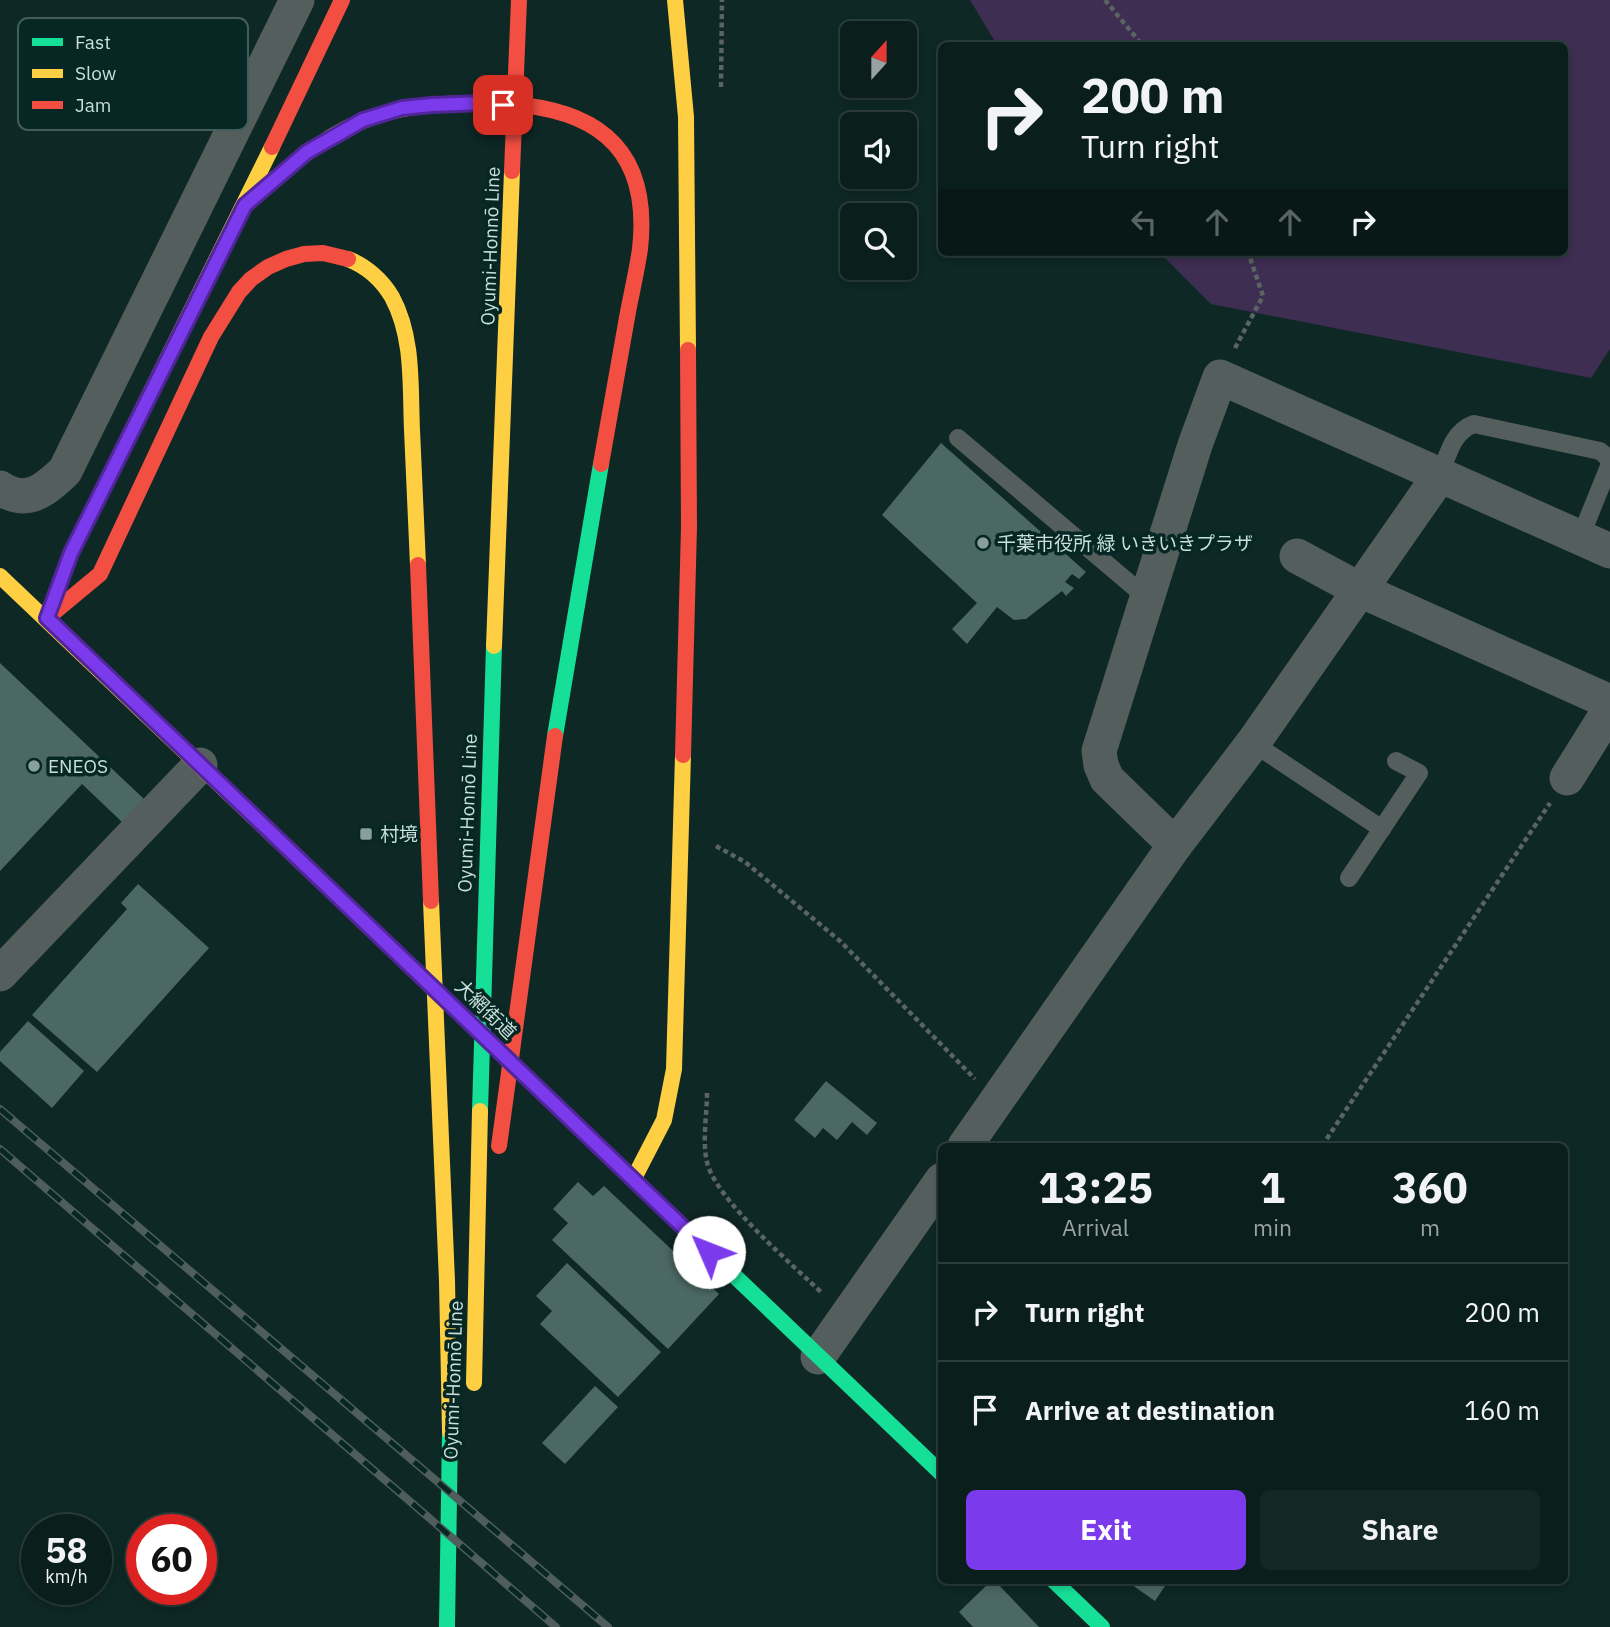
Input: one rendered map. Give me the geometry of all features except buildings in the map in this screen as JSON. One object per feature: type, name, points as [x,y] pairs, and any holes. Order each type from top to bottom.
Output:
[{"type":"main road","points":[[47,618],[71,553],[245,205],[342,0]]},
{"type":"main road","name":"Oyumi-Honnō Line","points":[[474,1394],[485,904],[520,0]]},
{"type":"main road","points":[[633,1180],[664,1120],[674,1069],[689,527],[686,117],[675,0]]},
{"type":"main road","points":[[245,205],[307,152],[363,120],[402,108],[432,105],[482,103],[547,109],[570,115],[595,129],[622,152],[635,174],[641,204],[640,248],[567,659],[496,1170],[476,1286]]},
{"type":"main road","points":[[47,618],[100,574],[211,337],[228,305],[250,279],[276,262],[303,253],[327,253],[351,258],[375,274],[389,292],[401,318],[409,352],[429,869],[441,1094],[450,1402],[447,1627]]},
{"type":"main road","name":"大網街道","points":[[0,576],[938,1470]]},
{"type":"main road","points":[[456,1627],[464,1564]]},
{"type":"main road","points":[[1057,1584],[1102,1627]]},
{"type":"street","points":[[248,99],[297,0]]},
{"type":"street","points":[[0,488],[24,497],[45,490],[65,471],[233,130]]},
{"type":"street","points":[[1175,845],[1107,779],[1099,751],[1195,445],[1220,377],[1595,544]]},
{"type":"street","points":[[967,1143],[1175,845],[1253,743],[1440,475]]},
{"type":"street","points":[[1297,556],[1360,590],[1610,702]]},
{"type":"street","points":[[1567,778],[1610,709]]},
{"type":"street","points":[[0,974],[200,765]]},
{"type":"street","points":[[818,1357],[938,1186]]},
{"type":"lane","points":[[1440,475],[1457,433],[1474,424],[1600,452],[1607,457],[1610,464],[1595,544]]},
{"type":"lane","points":[[958,438],[1147,598]]},
{"type":"lane","points":[[1253,743],[1382,829]]},
{"type":"lane","points":[[1349,878],[1419,773],[1396,761]]},
{"type":"path","points":[[721,97],[722,0]]},
{"type":"path","points":[[1105,0],[1140,42]]},
{"type":"path","points":[[1220,377],[1263,296],[1249,256]]},
{"type":"path","points":[[1324,1143],[1567,778]]},
{"type":"path","points":[[716,859],[716,846],[745,862],[840,942],[996,1101]]},
{"type":"path","points":[[708,1090],[705,1145],[707,1164],[718,1185],[731,1205],[846,1317]]},
{"type":"shaded area","points":[[970,0],[1610,0],[1610,349],[1591,378],[1211,304],[1163,256],[1568,256],[1568,42],[995,42]]},
{"type":"railway","points":[[0,1109],[608,1627]]},
{"type":"railway","points":[[0,1149],[556,1627]]},
{"type":"traffic: fast","points":[[555,736],[601,464]]},
{"type":"traffic: fast","points":[[480,1111],[494,646]]},
{"type":"traffic: fast","points":[[698,1241],[938,1470]]},
{"type":"traffic: fast","points":[[447,1627],[450,1432]]},
{"type":"traffic: fast","points":[[1057,1584],[1102,1627]]},
{"type":"traffic: slow","points":[[675,0],[686,117],[688,350]]},
{"type":"traffic: slow","points":[[245,204],[324,141],[360,122],[392,111],[420,106],[491,103]]},
{"type":"traffic: slow","points":[[48,616],[71,553],[272,147]]},
{"type":"traffic: slow","points":[[494,646],[512,171]]},
{"type":"traffic: slow","points":[[348,259],[373,274],[383,285],[392,297],[404,329],[411,379],[418,565]]},
{"type":"traffic: slow","points":[[0,576],[322,882]]},
{"type":"traffic: slow","points":[[633,1180],[664,1120],[674,1069],[683,755]]},
{"type":"traffic: slow","points":[[431,901],[447,1281],[450,1432]]},
{"type":"traffic: slow","points":[[474,1383],[480,1111]]},
{"type":"traffic: jam","points":[[272,147],[342,0]]},
{"type":"traffic: jam","points":[[512,171],[519,0]]},
{"type":"traffic: jam","points":[[491,103],[526,105],[557,111],[584,122],[606,136],[624,156],[635,181],[641,212],[640,249],[601,464]]},
{"type":"traffic: jam","points":[[47,618],[100,574],[211,337],[239,292],[268,267],[286,259],[323,253],[348,259]]},
{"type":"traffic: jam","points":[[683,755],[689,527],[688,350]]},
{"type":"traffic: jam","points":[[418,565],[431,901]]},
{"type":"traffic: jam","points":[[499,1146],[555,736]]},
{"type":"traffic: jam","points":[[322,882],[444,999]]},
{"type":"traffic: jam","points":[[498,1050],[698,1241]]},
{"type":"place","name":"千葉市役所 緑 いきいきプラザ","points":[[983,543]]},
{"type":"place","name":"ENEOS","points":[[34,766]]},
{"type":"place","name":"村境","points":[[366,834]]},
{"type":"route","points":[[503,105],[482,103],[402,108],[363,120],[307,152],[245,205],[71,553],[47,618],[709,1252]]}]
